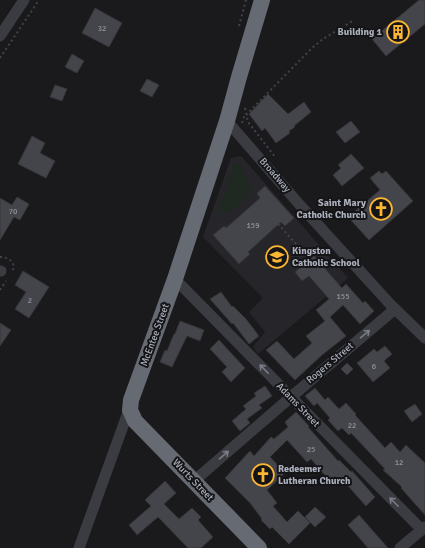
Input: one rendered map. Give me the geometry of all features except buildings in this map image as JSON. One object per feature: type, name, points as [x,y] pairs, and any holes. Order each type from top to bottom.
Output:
[{"type":"highway","points":[[227,121],[262,0]]},
{"type":"highway","name":"McEntee Street","points":[[130,410],[131,400],[175,279],[227,121]]},
{"type":"highway","name":"Wurts Street","points":[[130,410],[135,421],[259,548]]},
{"type":"street","points":[[0,36],[24,0]]},
{"type":"street","name":"Broadway","points":[[227,121],[299,204],[395,309],[425,338]]},
{"type":"street","name":"Adams Street","points":[[175,279],[423,529]]},
{"type":"street","name":"Rogers Street","points":[[194,481],[395,309]]},
{"type":"street","name":"McEntee Street","points":[[79,548],[130,410]]},
{"type":"street","points":[[400,548],[423,529]]},
{"type":"path","points":[[0,58],[40,0]]},
{"type":"path","points":[[246,115],[312,48],[323,39],[354,20]]},
{"type":"path","points":[[245,102],[248,122],[278,162]]},
{"type":"path","points":[[278,224],[310,259]]},
{"type":"shaded area","name":"Kingston Catholic School","points":[[241,156],[348,278],[258,354],[253,347],[265,332],[249,312],[263,298],[203,237],[231,158]]},
{"type":"shaded area","points":[[235,163],[241,163],[252,194],[229,213],[218,212]]},
{"type":"place","name":"Building 1","points":[[398,32]]},
{"type":"place","name":"Saint Mary Catholic Church","points":[[381,209]]},
{"type":"place","name":"Kingston Catholic School","points":[[277,257]]},
{"type":"place","name":"Redeemer Lutheran Church","points":[[263,475]]}]
